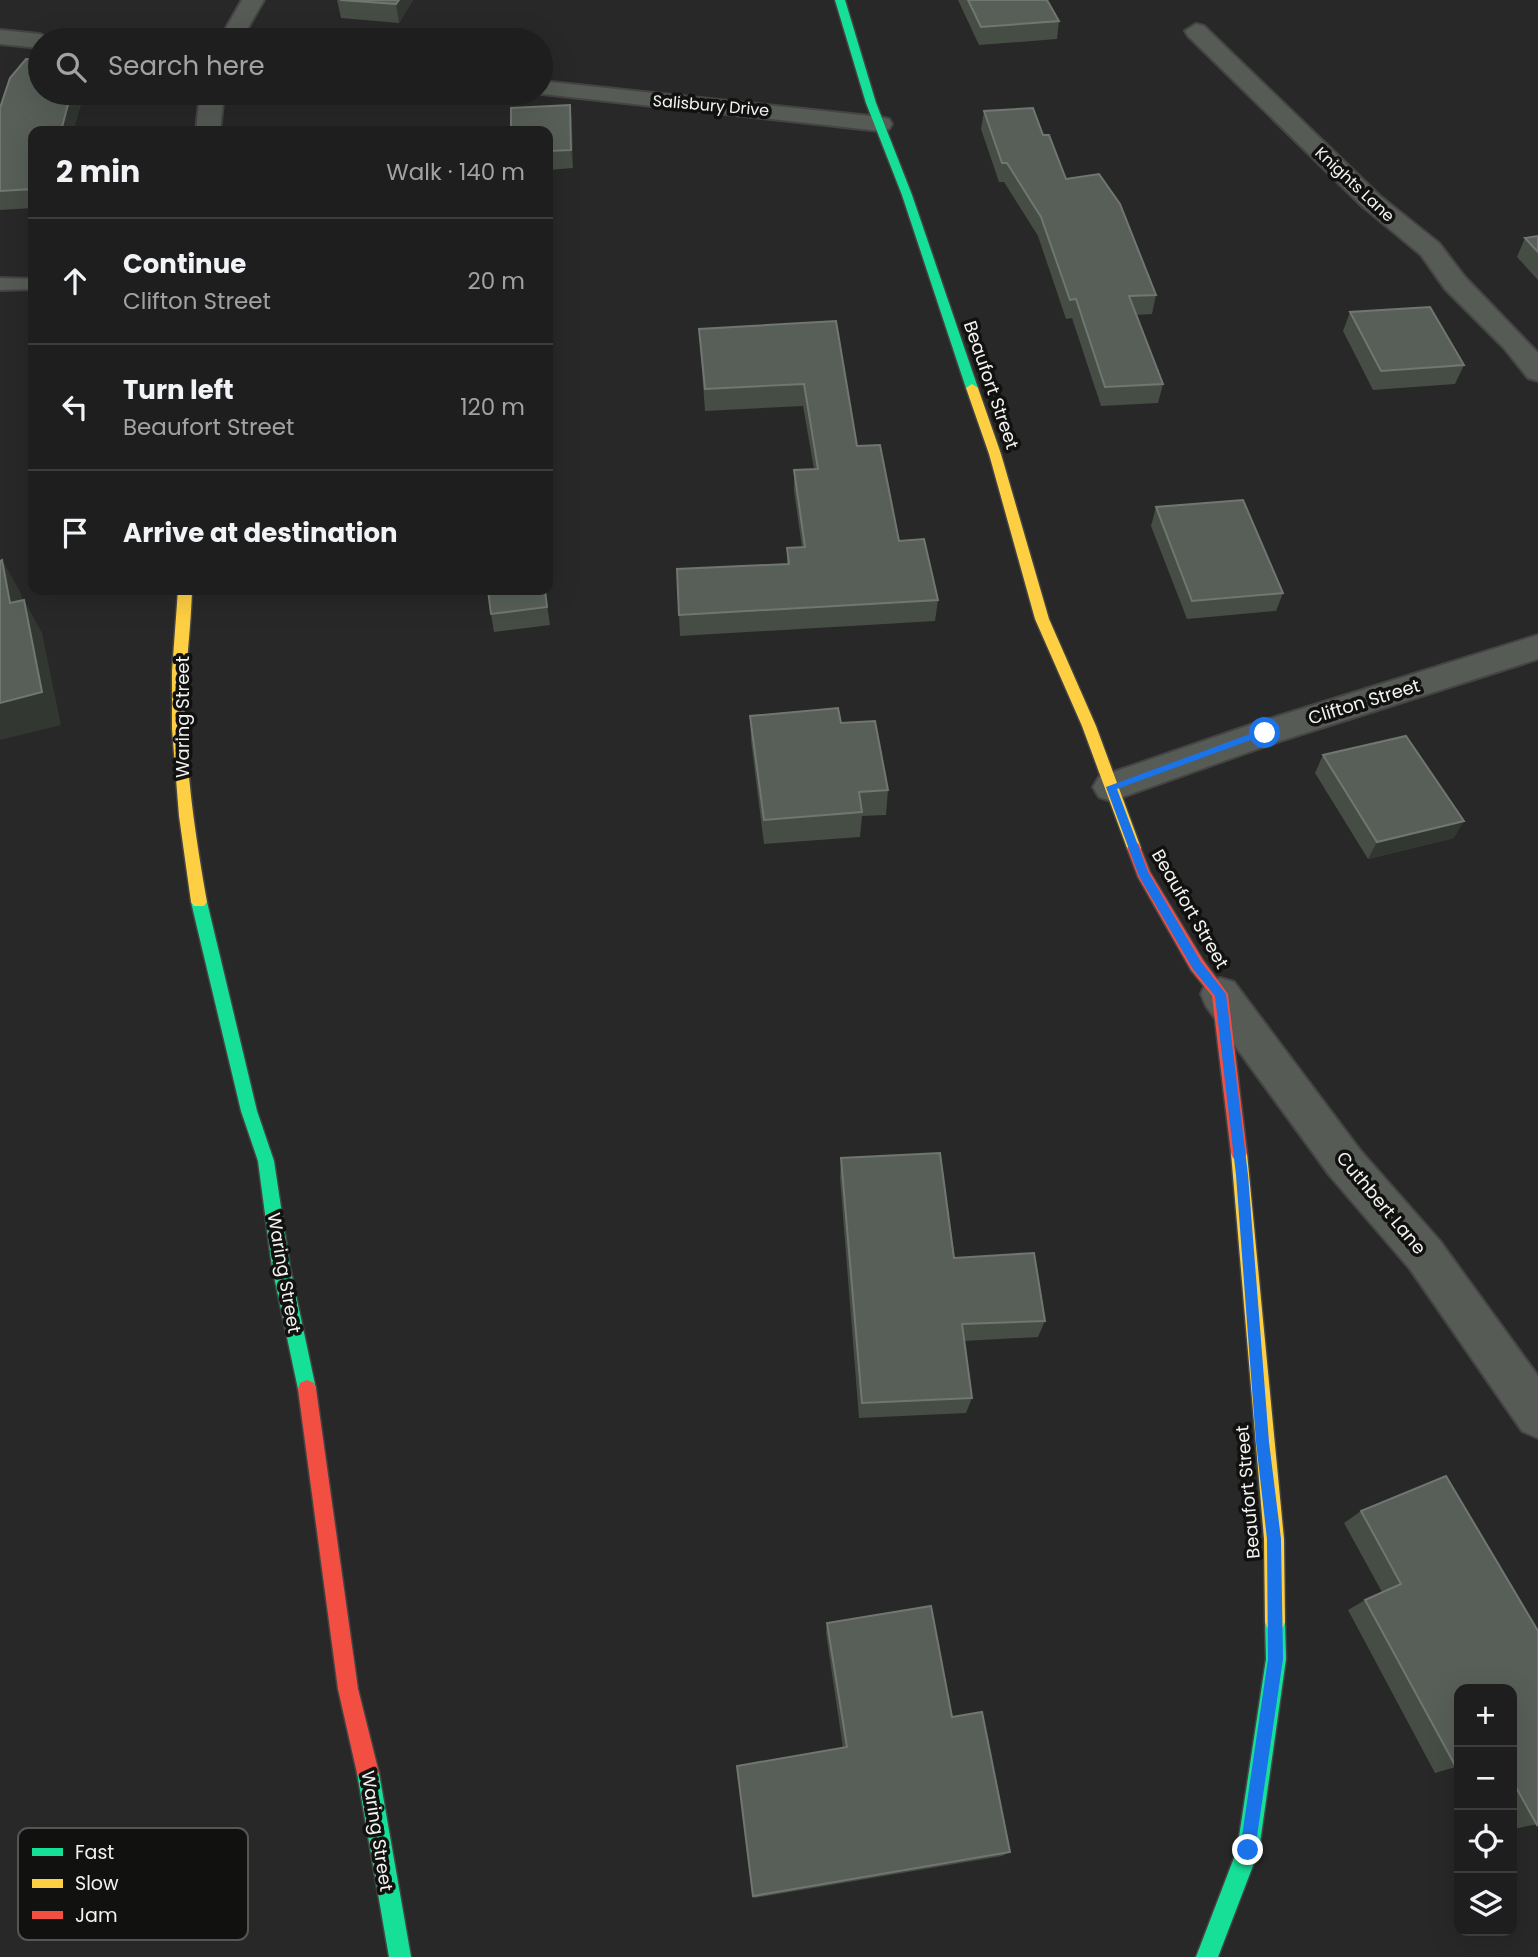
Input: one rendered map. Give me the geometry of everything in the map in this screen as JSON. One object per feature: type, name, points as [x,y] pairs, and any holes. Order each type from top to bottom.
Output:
[{"type":"street","points":[[237,28],[253,0]]},
{"type":"street","name":"Beaufort Street","points":[[840,0],[880,124],[991,442],[1042,619],[1089,726],[1143,873],[1197,965],[1220,994],[1242,1175],[1263,1442],[1274,1539],[1276,1659],[1248,1850],[1207,1957]]},
{"type":"street","name":"Knights Lane","points":[[1196,32],[1371,201],[1430,249],[1455,283],[1514,342],[1538,372]]},
{"type":"street","points":[[0,37],[28,40]]},
{"type":"street","name":"Salisbury Drive","points":[[553,89],[880,124]]},
{"type":"street","points":[[209,126],[211,105]]},
{"type":"street","name":"Waring Street","points":[[185,595],[185,625],[179,669],[180,750],[187,833],[201,912],[249,1111],[266,1161],[281,1267],[307,1389],[348,1689],[367,1765],[391,1919],[400,1957]]},
{"type":"street","name":"Clifton Street","points":[[1111,787],[1265,733],[1538,647]]},
{"type":"street","name":"Cuthbert Lane","points":[[1220,994],[1345,1163],[1426,1255],[1538,1415]]},
{"type":"lane","points":[[0,284],[28,284]]},
{"type":"building","points":[[340,0],[399,0],[396,4]]},
{"type":"building","points":[[968,0],[1047,0],[1059,21],[981,27]]},
{"type":"building","points":[[28,59],[28,105],[68,105],[62,126],[28,126],[28,189],[0,191],[0,108],[10,78]]},
{"type":"building","points":[[570,105],[571,150],[553,151],[553,126],[511,126],[511,108]]},
{"type":"building","points":[[1033,108],[1043,135],[1049,135],[1066,179],[1099,174],[1120,204],[1156,295],[1129,296],[1163,384],[1105,387],[1076,299],[1070,300],[1041,217],[1007,163],[1002,163],[984,111]]},
{"type":"building","points":[[1538,236],[1538,252],[1525,238]]},
{"type":"building","points":[[1430,307],[1464,365],[1381,371],[1350,312]]},
{"type":"building","points":[[836,321],[857,446],[880,445],[899,541],[924,539],[938,600],[679,615],[677,569],[789,564],[787,548],[805,547],[794,470],[818,469],[804,384],[705,389],[699,329]]},
{"type":"building","points":[[1243,500],[1283,593],[1192,601],[1156,507]]},
{"type":"building","points":[[2,560],[10,603],[24,600],[42,692],[0,703],[0,561]]},
{"type":"building","points":[[489,595],[546,595],[547,607],[491,614]]},
{"type":"building","points":[[838,708],[841,723],[875,721],[888,790],[859,792],[862,812],[764,820],[750,716]]},
{"type":"building","points":[[1406,736],[1464,821],[1377,842],[1323,755]]},
{"type":"building","points":[[940,1153],[954,1258],[1034,1253],[1045,1321],[962,1324],[972,1398],[862,1403],[841,1158]]},
{"type":"building","points":[[1446,1476],[1538,1631],[1537,1825],[1517,1789],[1517,1684],[1454,1684],[1454,1763],[1365,1600],[1401,1584],[1361,1511]]},
{"type":"building","points":[[931,1606],[952,1717],[982,1712],[1010,1852],[753,1896],[737,1766],[847,1747],[827,1623]]},
{"type":"traffic: fast","points":[[840,0],[871,103],[907,195],[972,388]]},
{"type":"traffic: fast","points":[[199,902],[249,1111],[266,1161],[281,1267],[307,1389]]},
{"type":"traffic: fast","points":[[1207,1957],[1248,1850],[1276,1659],[1275,1622]]},
{"type":"traffic: fast","points":[[368,1773],[400,1957]]},
{"type":"traffic: slow","points":[[972,388],[995,454],[1042,619],[1089,726],[1134,848]]},
{"type":"traffic: slow","points":[[185,595],[179,671],[179,729],[186,816],[199,902]]},
{"type":"traffic: slow","points":[[1239,1153],[1274,1539],[1275,1622]]},
{"type":"traffic: jam","points":[[1134,848],[1143,873],[1197,965],[1220,994],[1239,1153]]},
{"type":"traffic: jam","points":[[307,1389],[348,1689],[368,1773]]},
{"type":"route","points":[[1248,1850],[1260,1784],[1276,1659],[1274,1539],[1263,1442],[1242,1175],[1220,994],[1197,965],[1143,873],[1111,787],[1265,733]]}]
